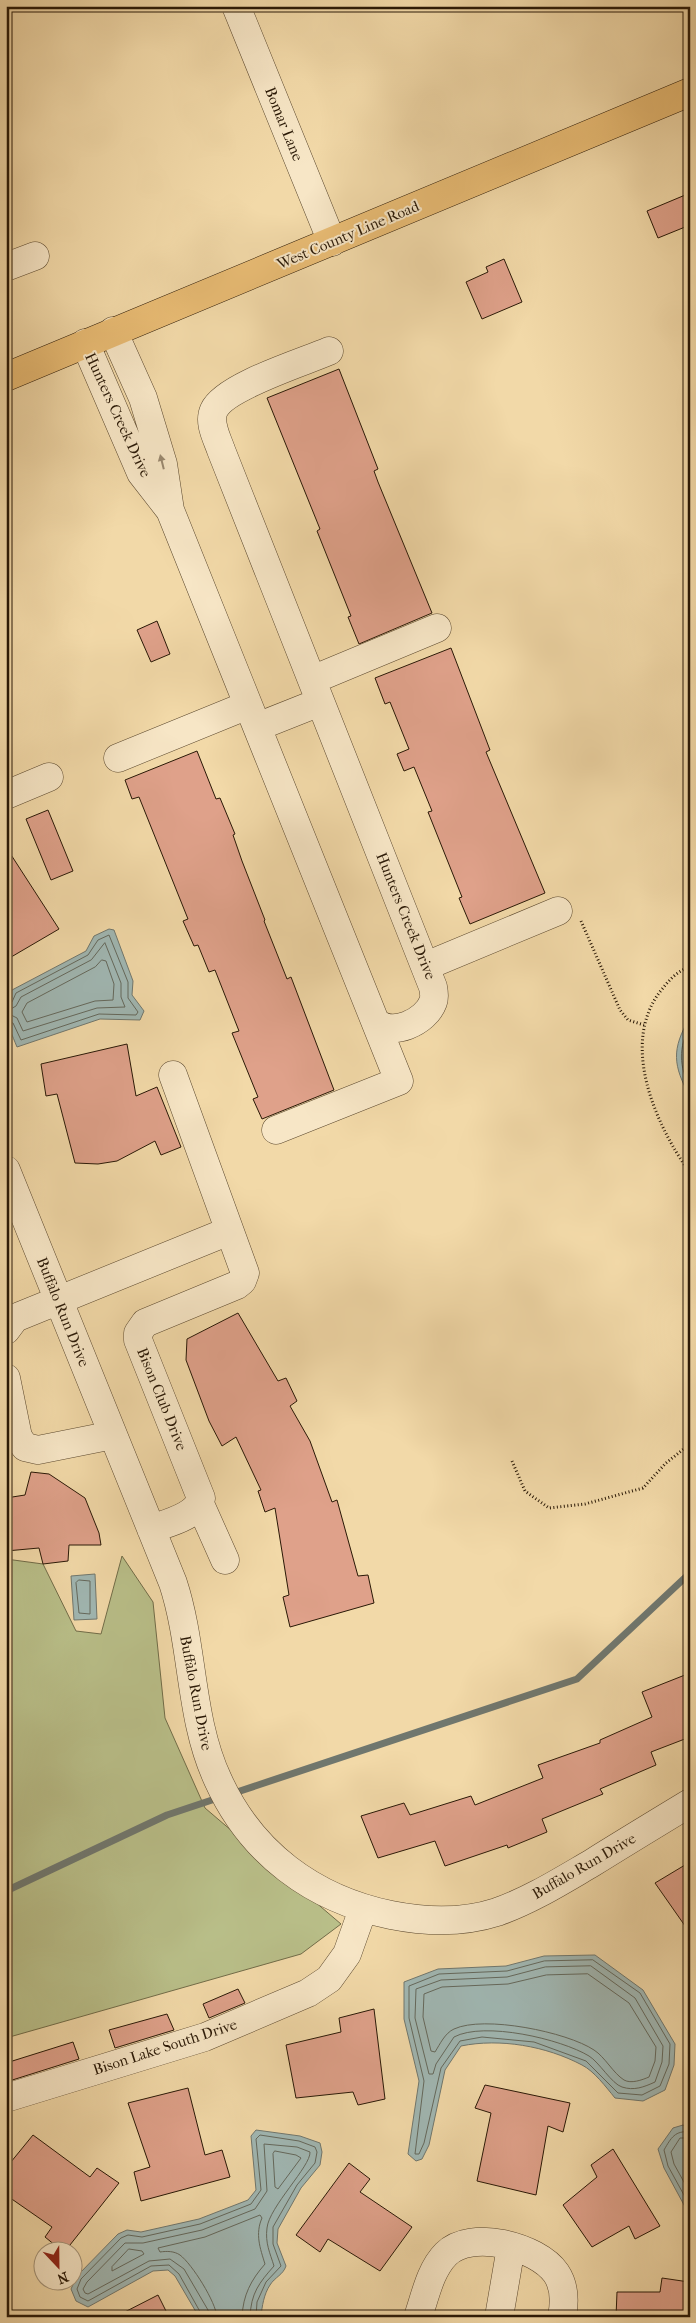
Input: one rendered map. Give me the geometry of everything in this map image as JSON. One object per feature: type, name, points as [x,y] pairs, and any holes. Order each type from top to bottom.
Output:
[{"type":"main road","name":"West County Line Road","points":[[6,377],[690,92]]},
{"type":"street","name":"Bomar Lane","points":[[236,6],[332,242]]},
{"type":"street","points":[[6,267],[35,256]]},
{"type":"street","name":"Hunters Creek Drive","points":[[113,331],[143,398],[163,464],[170,510],[375,1021],[384,1027],[395,1029],[408,1025],[426,1013],[432,1005],[434,993],[426,966],[221,450],[212,420],[214,410],[220,402],[240,387],[329,351]]},
{"type":"street","name":"Hunters Creek Drive","points":[[85,343],[141,473],[170,510]]},
{"type":"street","points":[[118,758],[253,716],[316,691],[437,628]]},
{"type":"street","points":[[6,795],[48,777]]},
{"type":"street","points":[[426,966],[558,911]]},
{"type":"street","points":[[276,1130],[399,1081],[375,1021]]},
{"type":"street","name":"Bison Club Drive","points":[[174,1075],[244,1269],[242,1281],[145,1323],[138,1333],[138,1340],[200,1489],[200,1504]]},
{"type":"street","name":"Buffalo Run Drive","points":[[6,1170],[179,1601],[201,1729],[223,1790],[244,1825],[262,1847],[281,1864],[317,1888],[363,1909],[409,1918],[465,1919],[496,1912],[546,1891],[690,1803]]},
{"type":"street","points":[[8,1325],[58,1300],[229,1231]]},
{"type":"street","points":[[6,1378],[18,1437],[25,1447],[38,1450],[113,1435]]},
{"type":"street","points":[[151,1529],[187,1514],[200,1504],[226,1560]]},
{"type":"street","name":"Bison Lake South Drive","points":[[6,2098],[205,2037],[308,1993],[329,1980],[347,1954],[363,1909]]},
{"type":"street","points":[[418,2317],[436,2268],[445,2255],[455,2247],[475,2241],[494,2241],[538,2257],[555,2271],[563,2288],[562,2317]]},
{"type":"street","points":[[498,2317],[511,2247]]},
{"type":"path","points":[[558,911],[571,911],[578,914],[620,1010],[628,1020],[644,1025]]},
{"type":"path","points":[[690,967],[669,981],[654,998],[644,1025],[642,1050],[648,1088],[658,1120],[670,1146],[690,1173]]},
{"type":"path","points":[[512,1461],[525,1491],[549,1508],[576,1505],[643,1488],[666,1463],[690,1444]]},
{"type":"green space","points":[[122,1556],[153,1602],[165,1718],[205,1808],[341,1924],[301,1954],[6,2038],[6,1559],[43,1564],[76,1631],[101,1634]]},
{"type":"water","points":[[109,929],[114,930],[133,981],[132,995],[144,1011],[140,1020],[100,1019],[17,1047],[7,1018],[9,998],[12,990],[86,951],[94,936]]},
{"type":"water","points":[[690,1017],[690,1097],[680,1076],[676,1057],[680,1039]]},
{"type":"water","points":[[95,1574],[97,1619],[74,1620],[71,1576]]},
{"type":"water","points":[[595,1955],[643,1990],[675,2044],[674,2065],[665,2090],[643,2101],[615,2098],[591,2071],[568,2058],[523,2045],[507,2043],[461,2046],[445,2070],[429,2145],[422,2159],[416,2161],[408,2154],[419,2081],[404,2019],[404,1982],[438,1969],[506,1966],[544,1956]]},
{"type":"water","points":[[683,2125],[690,2128],[690,2216],[664,2168],[658,2149],[673,2128]]},
{"type":"water","points":[[256,2130],[300,2136],[320,2143],[322,2152],[320,2165],[301,2188],[278,2229],[277,2243],[286,2266],[268,2289],[261,2317],[199,2317],[175,2276],[168,2270],[153,2271],[88,2307],[76,2301],[71,2290],[82,2290],[82,2271],[118,2234],[127,2230],[141,2232],[199,2219],[248,2200],[256,2190],[251,2136]]},
{"type":"building","points":[[690,193],[690,225],[658,238],[647,211]]},
{"type":"building","points":[[504,259],[522,302],[482,319],[466,282],[488,272],[486,267]]},
{"type":"building","points":[[339,369],[378,469],[374,471],[378,482],[432,613],[359,644],[348,617],[351,616],[317,531],[320,529],[267,398]]},
{"type":"building","points":[[157,621],[170,654],[151,662],[137,630]]},
{"type":"building","points":[[451,648],[490,750],[486,752],[545,893],[470,924],[459,898],[462,897],[428,812],[432,811],[414,767],[404,771],[397,754],[409,749],[390,702],[385,704],[375,678]]},
{"type":"building","points":[[197,751],[216,799],[220,798],[235,834],[233,835],[264,921],[287,979],[291,977],[334,1090],[262,1119],[253,1099],[258,1097],[232,1033],[239,1031],[215,970],[209,972],[198,945],[194,946],[183,921],[188,919],[139,797],[132,799],[125,780]]},
{"type":"building","points":[[48,810],[73,871],[51,880],[26,819]]},
{"type":"building","points":[[6,847],[59,929],[6,960]]},
{"type":"building","points":[[127,1044],[136,1096],[157,1087],[181,1147],[161,1155],[155,1141],[117,1161],[98,1164],[75,1163],[57,1094],[46,1096],[41,1064]]},
{"type":"building","points":[[238,1313],[278,1381],[286,1378],[297,1401],[290,1406],[310,1441],[332,1502],[337,1500],[358,1576],[368,1575],[374,1603],[290,1627],[283,1597],[289,1595],[275,1508],[265,1512],[258,1491],[261,1490],[236,1437],[222,1446],[209,1421],[186,1360],[187,1339]]},
{"type":"building","points":[[31,1472],[49,1474],[85,1498],[99,1533],[101,1545],[69,1545],[68,1561],[43,1564],[39,1548],[6,1551],[6,1498],[25,1495]]},
{"type":"building","points":[[690,1673],[690,1737],[651,1752],[656,1765],[600,1789],[603,1794],[542,1819],[547,1832],[508,1848],[507,1845],[445,1866],[435,1841],[378,1858],[361,1816],[404,1803],[410,1815],[471,1796],[475,1805],[543,1778],[538,1765],[600,1743],[600,1740],[652,1717],[642,1692]]},
{"type":"building","points":[[690,1862],[690,1933],[655,1883]]},
{"type":"building","points":[[238,1989],[245,2003],[209,2018],[203,2004]]},
{"type":"building","points":[[374,2009],[385,2099],[358,2105],[353,2092],[296,2098],[286,2045],[341,2032],[339,2018]]},
{"type":"building","points":[[167,2014],[174,2030],[115,2048],[109,2030]]},
{"type":"building","points":[[73,2042],[79,2059],[6,2082],[6,2063]]},
{"type":"building","points":[[485,2085],[570,2103],[563,2132],[548,2126],[536,2195],[477,2181],[491,2113],[475,2108]]},
{"type":"building","points":[[188,2088],[205,2155],[222,2150],[230,2177],[141,2201],[134,2172],[150,2167],[128,2103]]},
{"type":"building","points":[[33,2135],[90,2177],[97,2168],[119,2183],[74,2240],[49,2240],[45,2237],[52,2227],[6,2195],[6,2168]]},
{"type":"building","points":[[613,2149],[660,2226],[635,2239],[629,2226],[592,2247],[563,2205],[597,2177],[591,2165]]},
{"type":"building","points":[[349,2163],[370,2179],[360,2192],[412,2227],[380,2271],[328,2239],[320,2252],[296,2235]]},
{"type":"building","points":[[662,2278],[689,2282],[687,2317],[616,2317],[617,2292],[660,2292]]},
{"type":"building","points":[[158,2295],[169,2317],[115,2317]]},
{"type":"waterway","points":[[231,1794],[577,1679],[690,1573]]},
{"type":"waterway","points":[[6,1891],[167,1815],[221,1797]]}]
